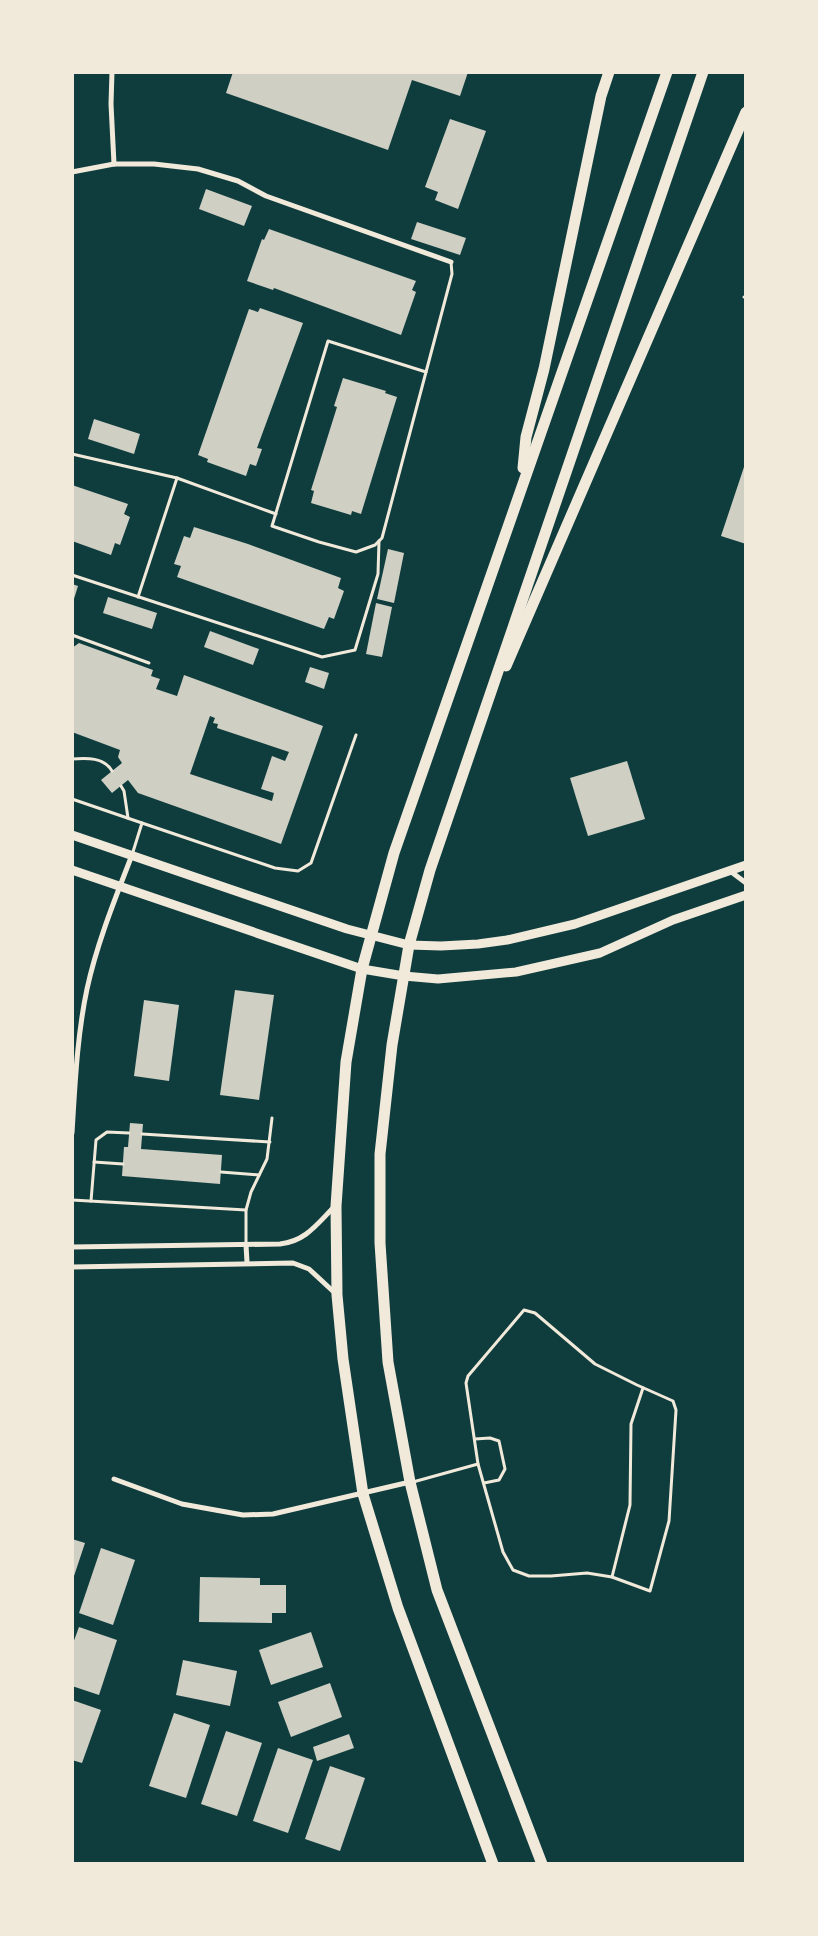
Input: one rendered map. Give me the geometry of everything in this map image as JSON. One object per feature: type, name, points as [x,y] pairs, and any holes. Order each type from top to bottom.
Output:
[{"type":"highway","points":[[520,490],[526,437],[544,369],[601,96],[609,72]]},
{"type":"highway","points":[[493,1864],[398,1608],[363,1494],[343,1359],[337,1295],[336,1206],[346,1062],[362,969],[394,853],[668,72]]},
{"type":"highway","points":[[542,1864],[437,1590],[410,1482],[388,1362],[380,1243],[380,1154],[392,1045],[409,945],[430,870],[703,72]]},
{"type":"highway","points":[[474,738],[746,112]]},
{"type":"street","points":[[112,72],[111,104],[114,164]]},
{"type":"street","points":[[72,172],[114,164],[154,164],[198,169],[238,181],[266,196],[451,262]]},
{"type":"street","points":[[72,835],[370,936],[409,945],[478,944],[507,940],[575,924],[746,865]]},
{"type":"street","points":[[72,1133],[79,1038],[87,990],[95,959],[132,855]]},
{"type":"street","points":[[72,870],[362,969],[438,979],[516,972],[600,952],[674,920],[746,895]]},
{"type":"street","points":[[728,870],[746,883]]},
{"type":"street","points":[[72,1247],[293,1242],[308,1234],[336,1206]]},
{"type":"street","points":[[246,1244],[247,1262]]},
{"type":"street","points":[[72,1267],[293,1262],[309,1269],[337,1295]]},
{"type":"street","points":[[114,1480],[182,1504],[243,1515],[273,1514],[410,1482]]},
{"type":"lane","points":[[426,372],[328,341],[272,526],[356,552],[375,545],[382,538],[452,274],[451,262]]},
{"type":"lane","points":[[72,454],[177,478],[276,514]]},
{"type":"lane","points":[[138,597],[177,478]]},
{"type":"lane","points":[[72,575],[322,657],[355,650],[378,574],[379,541]]},
{"type":"lane","points":[[72,635],[149,663]]},
{"type":"lane","points":[[72,799],[275,868],[298,871],[311,863],[356,735]]},
{"type":"lane","points":[[72,759],[92,758],[109,766],[112,771]]},
{"type":"lane","points":[[121,786],[124,791],[128,818]]},
{"type":"lane","points":[[132,855],[142,823]]},
{"type":"lane","points":[[246,1244],[246,1210],[251,1192],[267,1159],[272,1118]]},
{"type":"lane","points":[[91,1201],[96,1140],[107,1132],[129,1133]]},
{"type":"lane","points":[[142,1134],[270,1142]]},
{"type":"lane","points":[[94,1162],[123,1164]]},
{"type":"lane","points":[[221,1172],[260,1175]]},
{"type":"lane","points":[[72,1200],[246,1210]]},
{"type":"lane","points":[[524,1310],[535,1313],[595,1364],[643,1388],[673,1401],[676,1410],[669,1521],[650,1590],[612,1577],[587,1573],[529,1576],[513,1570],[503,1552],[478,1464],[466,1383],[468,1376],[524,1310]]},
{"type":"lane","points":[[612,1577],[630,1505],[631,1424],[643,1388]]},
{"type":"lane","points":[[475,1439],[490,1438],[499,1442],[506,1469],[499,1480],[484,1483]]},
{"type":"lane","points":[[410,1482],[478,1464]]},
{"type":"building","points":[[233,72],[468,72],[460,96],[412,80],[388,150],[226,93]]},
{"type":"building","points":[[450,119],[486,131],[458,209],[435,200],[438,192],[425,187]]},
{"type":"building","points":[[206,189],[252,206],[244,226],[199,209]]},
{"type":"building","points":[[417,222],[466,238],[460,255],[411,239]]},
{"type":"building","points":[[269,229],[416,281],[412,290],[416,292],[401,335],[274,288],[273,290],[247,281],[262,239],[264,240]]},
{"type":"building","points":[[260,308],[303,323],[257,448],[262,449],[256,466],[250,464],[246,476],[207,462],[208,459],[198,455],[249,309],[258,312]]},
{"type":"building","points":[[343,378],[386,391],[385,393],[397,397],[361,514],[352,511],[351,515],[311,503],[314,491],[311,490],[337,407],[334,406]]},
{"type":"building","points":[[94,419],[140,434],[134,454],[88,439]]},
{"type":"building","points":[[746,464],[746,544],[721,536]]},
{"type":"building","points":[[72,485],[128,504],[124,514],[130,517],[120,545],[115,543],[111,555],[72,541]]},
{"type":"building","points":[[194,527],[248,544],[341,578],[338,588],[344,591],[334,619],[329,617],[324,629],[177,577],[181,566],[174,564],[184,536],[190,538]]},
{"type":"building","points":[[388,549],[404,553],[394,603],[377,599]]},
{"type":"building","points":[[72,584],[78,586],[73,602],[72,602]]},
{"type":"building","points":[[108,597],[157,613],[152,629],[103,613]]},
{"type":"building","points":[[376,603],[392,607],[382,657],[366,654]]},
{"type":"building","points":[[210,631],[259,649],[253,665],[204,647]]},
{"type":"building","points":[[79,643],[153,670],[151,676],[160,679],[156,689],[177,696],[184,675],[323,726],[281,844],[138,793],[128,780],[112,793],[101,780],[122,763],[118,757],[120,750],[72,732],[72,648]],"holes":[[[210,716],[215,718],[213,723],[218,724],[217,728],[289,752],[285,761],[272,756],[261,789],[274,793],[272,801],[190,774]]]},
{"type":"building","points":[[310,667],[329,673],[324,689],[305,682]]},
{"type":"building","points":[[627,761],[645,819],[588,836],[570,778]]},
{"type":"building","points":[[235,990],[274,995],[259,1100],[220,1095]]},
{"type":"building","points":[[144,1000],[179,1005],[169,1081],[134,1076]]},
{"type":"building","points":[[130,1123],[143,1124],[141,1149],[222,1155],[220,1184],[122,1176],[124,1147],[128,1147]]},
{"type":"building","points":[[72,1539],[85,1543],[73,1579],[72,1579]]},
{"type":"building","points":[[101,1548],[135,1560],[113,1625],[79,1613]]},
{"type":"building","points":[[200,1577],[260,1578],[260,1585],[286,1585],[286,1613],[272,1613],[272,1623],[199,1622]]},
{"type":"building","points":[[79,1627],[117,1640],[99,1695],[72,1686],[72,1646]]},
{"type":"building","points":[[311,1632],[323,1667],[271,1685],[259,1650]]},
{"type":"building","points":[[183,1660],[237,1671],[230,1706],[176,1695]]},
{"type":"building","points":[[330,1683],[342,1717],[291,1737],[278,1702]]},
{"type":"building","points":[[72,1700],[101,1710],[82,1763],[72,1760]]},
{"type":"building","points":[[174,1713],[210,1725],[186,1798],[149,1786]]},
{"type":"building","points":[[226,1731],[262,1743],[237,1816],[201,1804]]},
{"type":"building","points":[[349,1734],[354,1748],[317,1761],[313,1747]]},
{"type":"building","points":[[278,1748],[313,1760],[288,1833],[253,1821]]},
{"type":"building","points":[[330,1766],[365,1778],[340,1851],[305,1839]]}]
